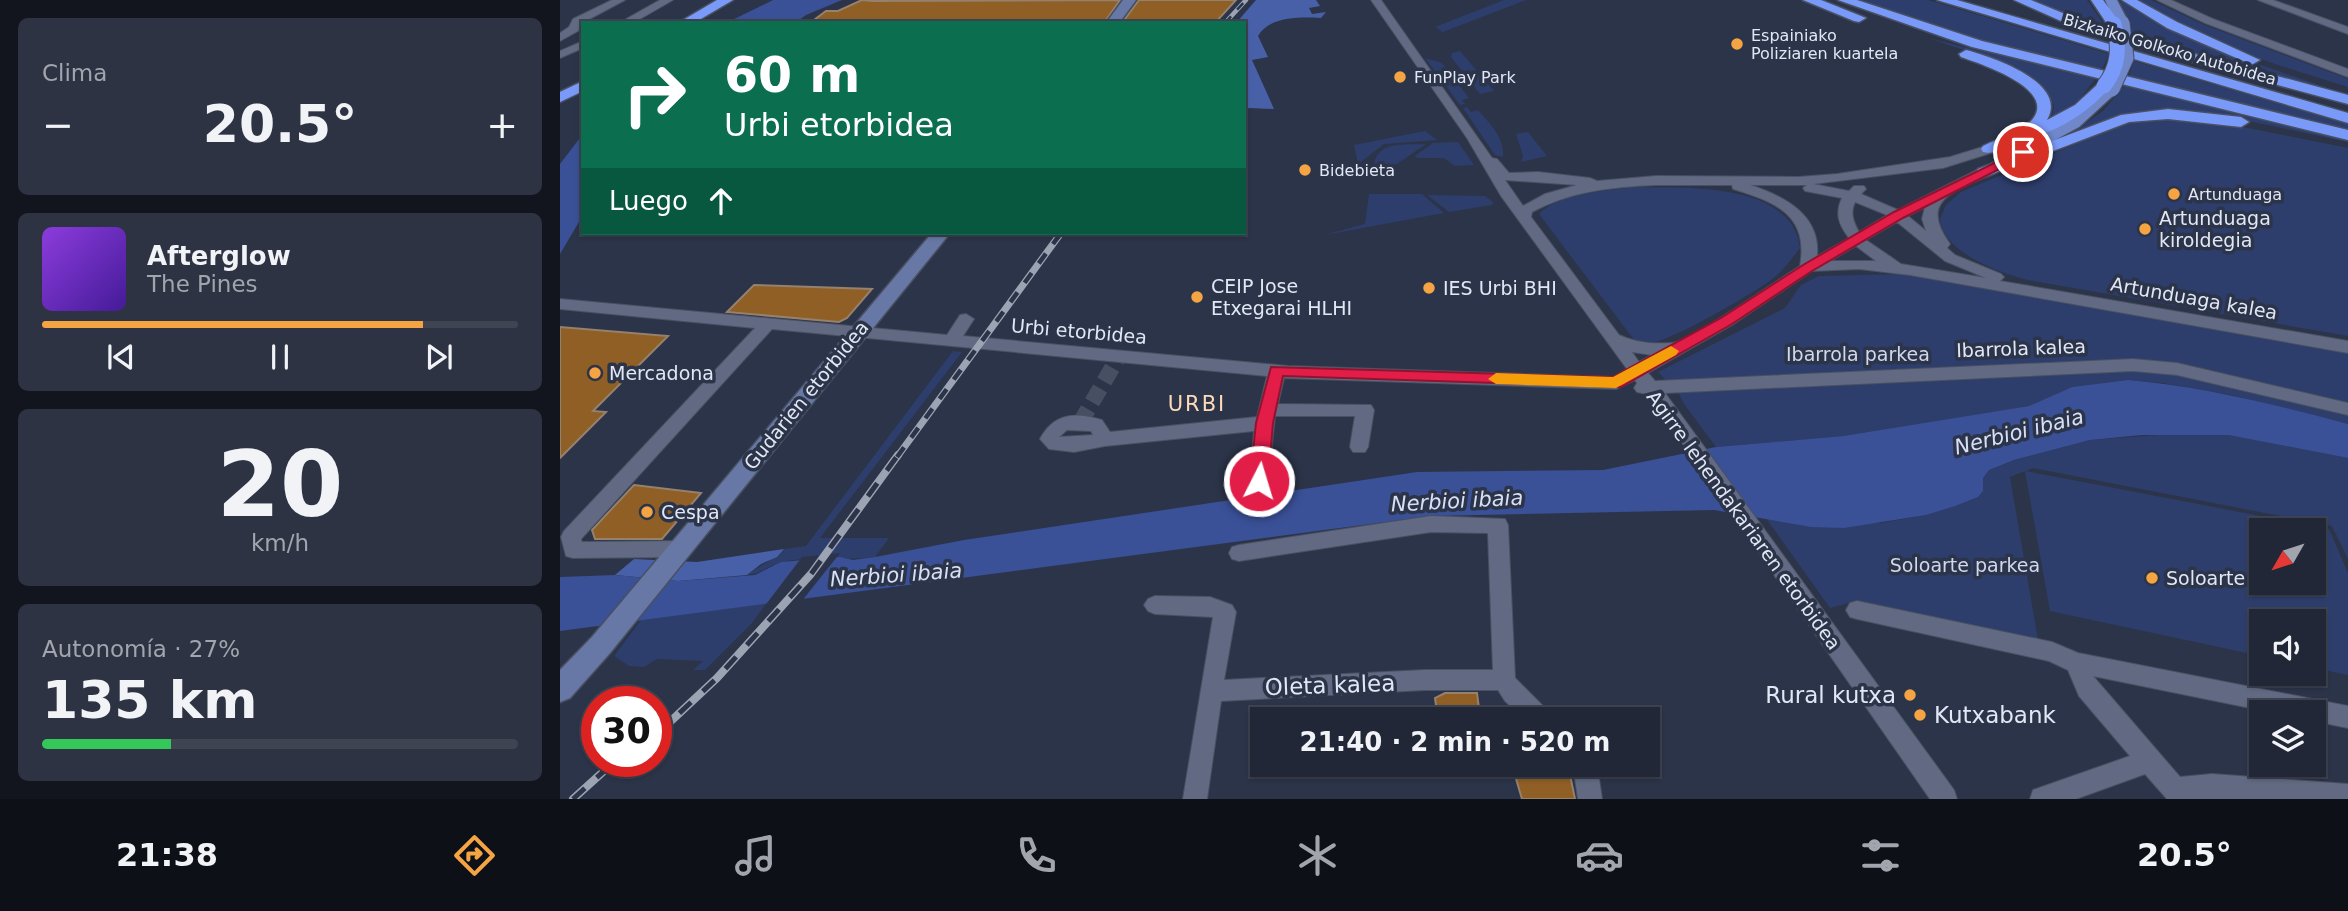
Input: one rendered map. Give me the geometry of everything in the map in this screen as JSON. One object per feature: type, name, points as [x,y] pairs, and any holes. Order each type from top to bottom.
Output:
[{"type":"highway","points":[[688,21],[727,0]]},
{"type":"highway","points":[[701,21],[739,0]]},
{"type":"highway","points":[[1811,0],[2104,83],[2348,135]]},
{"type":"highway","points":[[1811,0],[1997,65],[2033,86],[2045,102],[2043,117],[2028,131],[1989,149]]},
{"type":"highway","points":[[1844,0],[2104,83]]},
{"type":"highway","name":"Bizkaiko Golkoko Autobidea","points":[[1965,0],[2348,111]]},
{"type":"highway","points":[[2020,0],[2097,32],[2348,100]]},
{"type":"highway","points":[[2097,0],[2118,23]]},
{"type":"highway","points":[[2129,0],[2172,25],[2223,49],[2348,92]]},
{"type":"highway","name":"Bizkaiko Golkoko Autobidea","points":[[1946,1],[2348,118]]},
{"type":"highway","points":[[560,90],[581,79]]},
{"type":"highway","points":[[1989,149],[2011,143],[2055,123],[2080,108],[2104,83]]},
{"type":"highway","points":[[560,97],[581,86]]},
{"type":"highway","points":[[1984,172],[2113,121],[2155,114],[2216,118],[2348,144]]},
{"type":"main road","points":[[1984,172],[2061,133],[2089,114],[2104,83],[2126,58],[2111,2]]},
{"type":"street","points":[[560,38],[575,29],[578,21],[620,0]]},
{"type":"street","points":[[628,21],[668,0]]},
{"type":"street","points":[[1114,21],[1130,0]]},
{"type":"street","name":"Agirre lehendakariaren etorbidea","points":[[1376,0],[1507,182],[1524,216],[1611,337],[1668,410],[1945,799]]},
{"type":"street","points":[[2162,0],[2209,21],[2347,72]]},
{"type":"street","points":[[2263,0],[2348,31]]},
{"type":"street","points":[[560,55],[581,45]]},
{"type":"street","points":[[1857,239],[1845,224],[1843,210],[1851,195],[1867,184],[1989,149]]},
{"type":"street","points":[[1507,182],[1538,176],[1604,183],[1730,184],[1800,181],[1952,161]]},
{"type":"street","name":"Urbi etorbidea","points":[[560,304],[1277,371],[1616,383],[1746,309],[1807,268],[1898,215],[1984,172]]},
{"type":"street","points":[[1524,216],[1525,210],[1545,199],[1604,183]]},
{"type":"street","points":[[1730,184],[1766,197],[1798,218],[1808,230],[1810,251],[1807,268]]},
{"type":"street","name":"Artunduaga kalea","points":[[1730,184],[1805,188],[1851,195],[1898,215],[1935,248],[1980,271],[2032,291]]},
{"type":"street","name":"Artunduaga kalea","points":[[1950,187],[1932,204],[1928,224],[1941,243],[1980,271]]},
{"type":"street","name":"Gudarien etorbidea","points":[[560,689],[601,645],[939,235]]},
{"type":"street","name":"Artunduaga kalea","points":[[1857,239],[1888,262],[1910,270]]},
{"type":"street","name":"Artunduaga kalea","points":[[1807,268],[1859,264],[1910,270],[2348,347]]},
{"type":"street","points":[[952,340],[966,319]]},
{"type":"street","points":[[675,553],[573,550],[571,537],[769,322]]},
{"type":"street","points":[[1594,383],[1612,371],[1615,359],[1611,337]]},
{"type":"street","name":"Urbi etorbidea","points":[[1611,337],[1631,348],[1648,352],[1681,346]]},
{"type":"street","name":"Ibarrola kalea","points":[[1650,388],[2133,365],[2177,369],[2348,409]]},
{"type":"street","points":[[1259,481],[1266,416],[1277,371]]},
{"type":"street","name":"Urbi etorbidea","points":[[1594,383],[1650,388]]},
{"type":"street","points":[[1105,439],[1266,416],[1365,410],[1359,447]]},
{"type":"street","points":[[1239,553],[1431,524],[1498,525],[1504,680],[1513,694],[1527,707]]},
{"type":"street","points":[[1155,605],[1210,606],[1225,612],[1195,799]]},
{"type":"street","points":[[1857,610],[2052,652],[2076,663],[2348,717]]},
{"type":"street","points":[[2076,663],[2087,689],[2179,794],[2211,786],[2348,796]]},
{"type":"street","name":"Oleta kalea","points":[[1211,691],[1504,680]]},
{"type":"street","points":[[2042,799],[2149,761]]},
{"type":"street","points":[[1587,777],[1590,799]]},
{"type":"green space","points":[[1504,0],[1526,0],[1443,32],[1435,27]]},
{"type":"green space","points":[[1859,0],[1928,0],[2109,54],[2101,71],[1992,44]]},
{"type":"green space","points":[[2030,0],[2087,0],[2109,32]]},
{"type":"green space","points":[[2119,0],[2224,52],[2328,88],[2132,38],[2131,24]]},
{"type":"green space","points":[[2137,0],[2151,0],[2202,24],[2348,79],[2348,87],[2212,41]]},
{"type":"green space","points":[[1928,38],[2095,79],[2079,100],[2052,118],[2054,105],[2030,82],[1997,63]]},
{"type":"green space","points":[[1460,51],[1494,91],[1480,94],[1451,57],[1452,53]]},
{"type":"green space","points":[[1425,58],[1442,63],[1469,98],[1462,100],[1465,104],[1460,105]]},
{"type":"green space","points":[[2134,61],[2348,124],[2348,131],[2128,78]]},
{"type":"green space","points":[[2124,86],[2348,142],[2239,119],[2160,111],[2114,117],[2076,130],[2103,111]]},
{"type":"green space","points":[[1467,107],[1471,112],[1478,110],[1492,126],[1502,144],[1503,157],[1495,155],[1463,108]]},
{"type":"green space","name":"Artunduaga kiroldegia","points":[[2172,118],[2218,122],[2348,148],[2348,336],[2028,280],[1975,260],[1951,242],[1943,231],[1940,219],[1946,205],[1961,192],[2121,125]]},
{"type":"green space","points":[[1425,131],[1437,140],[1384,144],[1358,164],[1354,145]]},
{"type":"green space","points":[[1528,132],[1547,156],[1521,162],[1523,155],[1516,134]]},
{"type":"green space","points":[[1458,142],[1474,165],[1455,166],[1444,158],[1415,156],[1433,143]]},
{"type":"green space","points":[[1426,144],[1397,164],[1374,164],[1377,156],[1387,147]]},
{"type":"green space","points":[[1635,187],[1707,189],[1757,200],[1778,210],[1793,226],[1800,248],[1771,280],[1712,316],[1662,340],[1649,343],[1635,341],[1539,214],[1547,207],[1570,197]]},
{"type":"green space","points":[[1369,194],[1422,194],[1444,213],[1324,235],[1365,224]]},
{"type":"green space","points":[[1427,195],[1485,196],[1493,202],[1492,205],[1449,212]]},
{"type":"green space","name":"Ibarrola parkea","points":[[1902,274],[2348,347],[2348,424],[2231,395],[2128,380],[2072,387],[2029,406],[1843,436],[1716,447],[1678,392],[1658,372],[1785,308],[1801,285],[1819,276]]},
{"type":"green space","points":[[953,351],[962,352],[820,538],[889,538],[875,557],[794,560],[747,575],[784,549],[806,546]]},
{"type":"green space","name":"Soloarte parkea","points":[[2187,433],[2228,435],[2348,458],[2348,559],[2332,526],[2326,525],[2326,518],[2291,518],[2033,468],[2026,471],[2272,518],[2249,518],[2249,595],[2326,595],[2326,528],[2329,529],[2348,573],[2348,675],[2326,670],[2326,609],[2249,609],[2249,653],[2050,611],[2025,471],[2010,477],[2038,640],[1852,602],[1830,608],[1766,518],[1881,523],[1926,515],[1978,497],[1982,491],[1983,478],[1989,470],[2014,460],[2090,440]]},
{"type":"green space","points":[[767,603],[751,624],[705,670],[693,670],[703,661],[657,659],[644,667],[629,666],[614,656],[641,620]]},
{"type":"shaded area","points":[[1256,0],[1316,0],[1320,6],[1309,8],[1312,14],[1326,12],[1321,18],[1277,21],[1263,29],[1258,36],[1268,57],[1252,60],[1274,109],[1246,110],[1246,21],[1238,21]]},
{"type":"shaded area","points":[[784,549],[777,557],[761,564],[747,575],[678,581],[615,575],[634,559],[697,562]]},
{"type":"water","points":[[773,0],[842,0],[798,21],[730,21]]},
{"type":"water","points":[[581,137],[581,218],[560,254],[560,164]]},
{"type":"water","name":"Nerbioi ibaia","points":[[2128,380],[2266,403],[2348,424],[2348,458],[2228,435],[2142,435],[2090,440],[2014,460],[1989,470],[1983,478],[1983,491],[1978,497],[1955,506],[1926,515],[1844,528],[1811,527],[1714,510],[1431,516],[560,631],[560,577],[615,575],[678,581],[755,575],[781,562],[875,557],[964,540],[1417,472],[1603,470],[1716,447],[1843,436],[2029,406],[2072,387]]},
{"type":"pier","points":[[840,553],[801,602],[764,607],[802,557]]},
{"type":"building","points":[[862,0],[1120,0],[1105,21],[813,21],[826,11],[838,11]]},
{"type":"building","points":[[1139,0],[1236,0],[1217,21],[1123,21]]},
{"type":"building","points":[[754,285],[872,289],[847,318],[839,322],[727,312]]},
{"type":"building","name":"Mercadona","points":[[560,327],[668,336],[593,411],[606,412],[560,458]]},
{"type":"building","name":"Cespa","points":[[634,485],[701,493],[662,539],[595,539],[592,530]]},
{"type":"building","points":[[1445,693],[1477,693],[1479,707],[1436,707],[1435,698]]},
{"type":"building","points":[[1516,777],[1570,777],[1575,799],[1522,799]]},
{"type":"tunnel","points":[[1080,423],[1119,356]]},
{"type":"railway","points":[[1227,21],[1246,0]]},
{"type":"railway","points":[[897,457],[1060,235]]},
{"type":"railway","points":[[672,720],[717,678],[811,574],[898,455]]},
{"type":"railway","points":[[573,799],[597,777]]},
{"type":"slow traffic","points":[[1496,379],[1616,383],[1671,351]]},
{"type":"place","name":"Espainiako Poliziaren kuartela","points":[[1737,44]]},
{"type":"place","name":"FunPlay Park","points":[[1400,77]]},
{"type":"place","name":"Bidebieta","points":[[1305,170]]},
{"type":"place","name":"Artunduaga","points":[[2174,194]]},
{"type":"place","name":"Artunduaga kiroldegia","points":[[2145,229]]},
{"type":"place","name":"IES Urbi BHI","points":[[1429,288]]},
{"type":"place","name":"CEIP Jose Etxegarai HLHI","points":[[1197,297]]},
{"type":"place","name":"Mercadona","points":[[595,373]]},
{"type":"place","name":"Cespa","points":[[647,512]]},
{"type":"place","name":"Soloarte","points":[[2152,578]]},
{"type":"place","name":"Rural kutxa","points":[[1910,695]]},
{"type":"place","name":"Kutxabank","points":[[1920,715]]},
{"type":"district","name":"URBI","points":[[1197,404]]},
{"type":"route","points":[[1259,481],[1264,423],[1277,371],[1616,383],[1726,321],[1807,268],[1898,215],[2023,152]]}]
